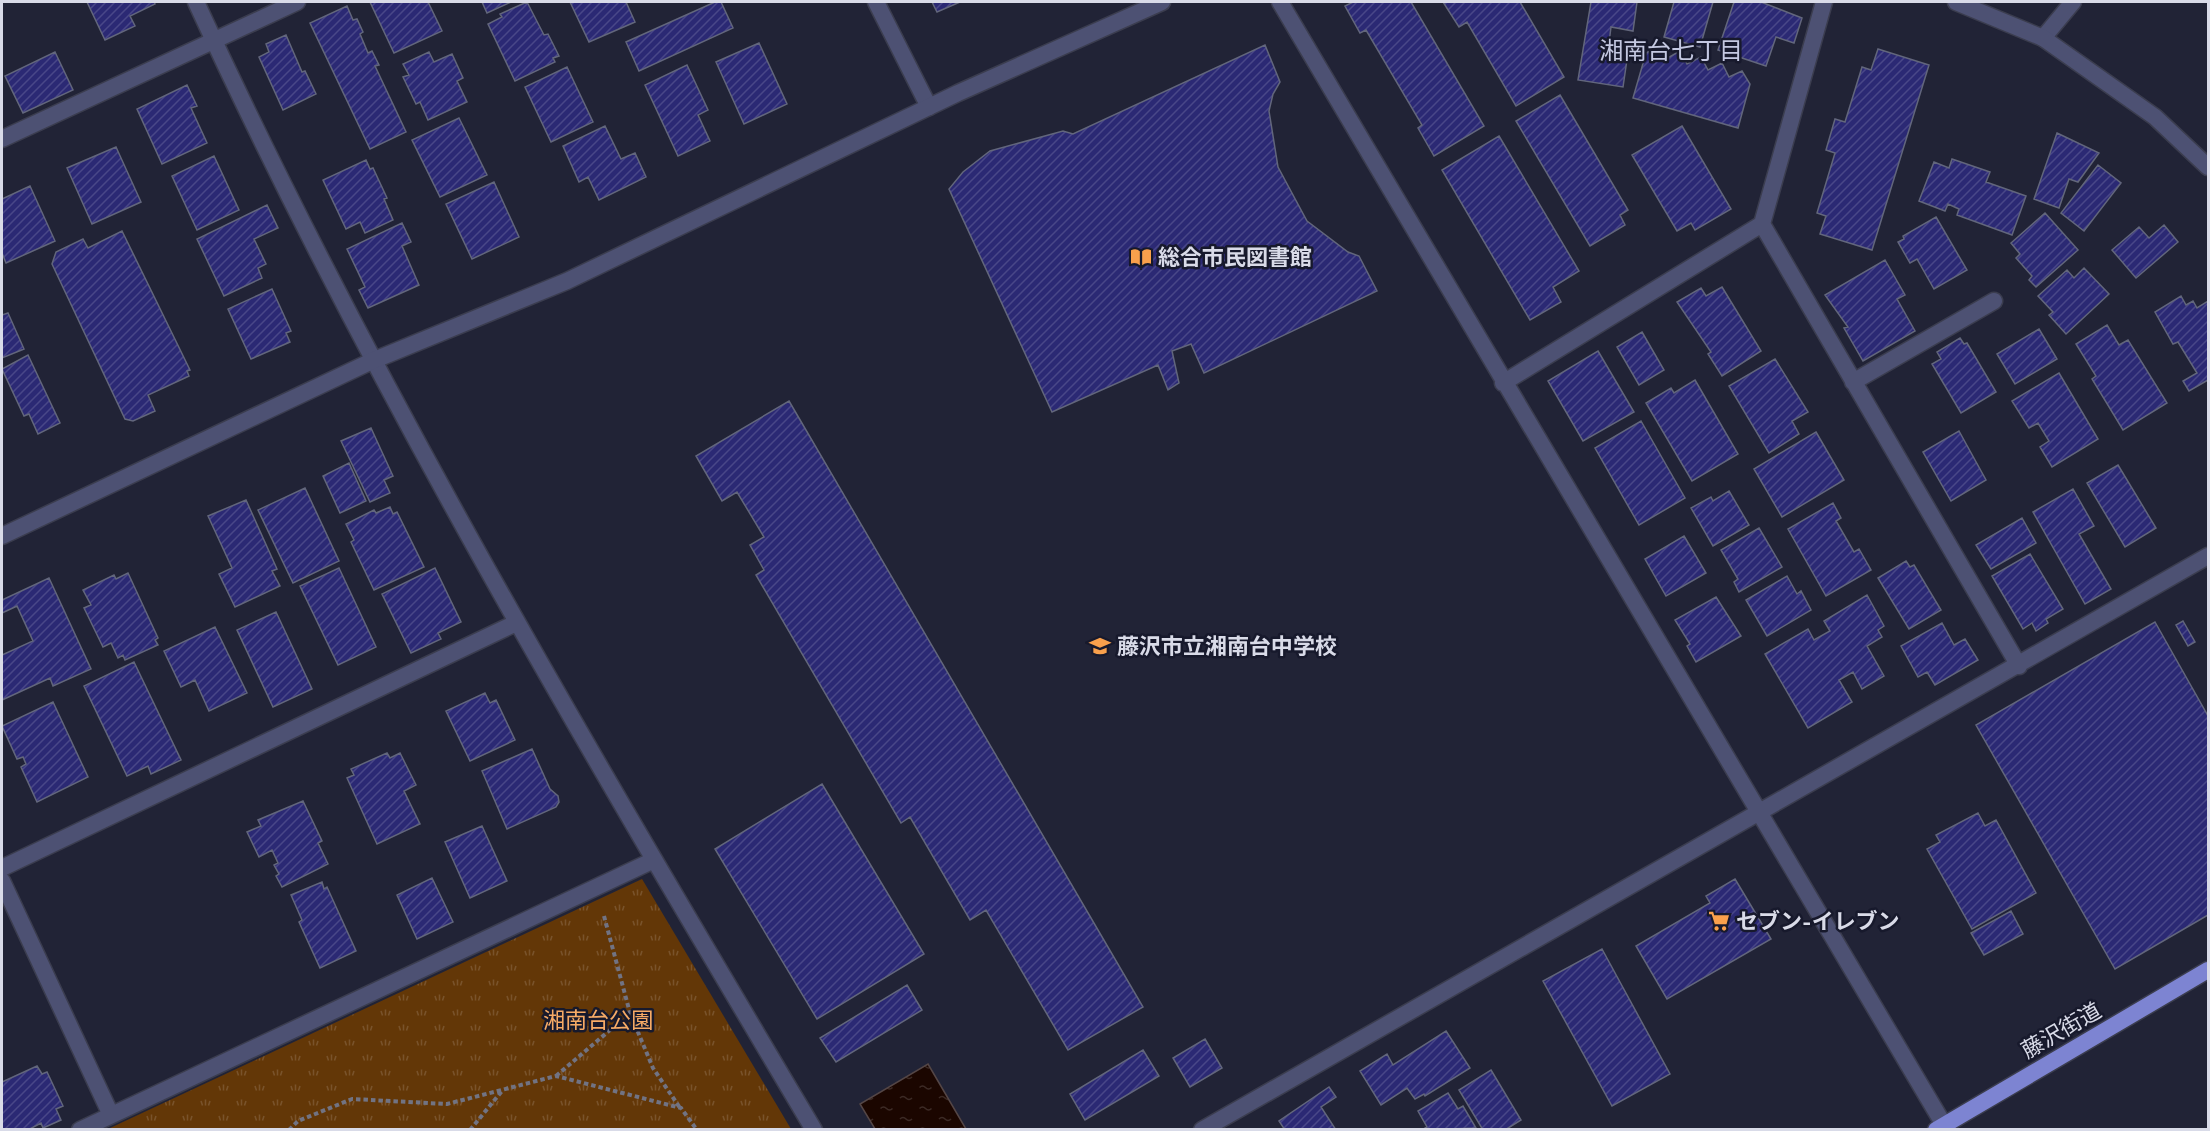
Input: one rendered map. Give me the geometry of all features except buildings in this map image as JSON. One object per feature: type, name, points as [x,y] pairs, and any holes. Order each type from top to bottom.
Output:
[{"type":"highway","name":"藤沢街道","points":[[1942,1128],[2208,970]]},
{"type":"street","points":[[196,2],[372,361],[516,623],[814,1130]]},
{"type":"street","points":[[2,139],[297,2]]},
{"type":"street","points":[[876,2],[929,107]]},
{"type":"street","points":[[2,536],[372,361],[567,281],[929,107],[1162,2]]},
{"type":"street","points":[[1280,2],[1503,383],[1759,812],[1942,1128]]},
{"type":"street","points":[[1503,383],[1762,224],[1824,2]]},
{"type":"street","points":[[1956,2],[2043,38],[2155,117],[2208,166]]},
{"type":"street","points":[[2043,38],[2073,2]]},
{"type":"street","points":[[1762,224],[2019,666]]},
{"type":"street","points":[[1853,382],[1994,301]]},
{"type":"street","points":[[1202,1130],[2019,666],[2208,556]]},
{"type":"street","points":[[2,868],[516,623]]},
{"type":"street","points":[[80,1130],[654,860]]},
{"type":"street","points":[[2,881],[111,1114]]},
{"type":"path","points":[[596,887],[630,1013],[653,1068],[697,1130]]},
{"type":"path","points":[[289,1130],[298,1121],[352,1098],[447,1104],[556,1076],[630,1013]]},
{"type":"path","points":[[556,1076],[681,1108]]},
{"type":"path","points":[[470,1130],[503,1089]]},
{"type":"green space","name":"湘南台公園","points":[[642,879],[791,1129],[108,1129]]},
{"type":"water","points":[[928,1064],[966,1129],[875,1129],[860,1104]]},
{"type":"place","name":"総合市民図書館","points":[[1141,257]]},
{"type":"place","name":"藤沢市立湘南台中学校","points":[[1100,646]]},
{"type":"place","name":"セブン-イレブン","points":[[1719,921]]},
{"type":"district","name":"湘南台七丁目","points":[[1671,50]]}]
